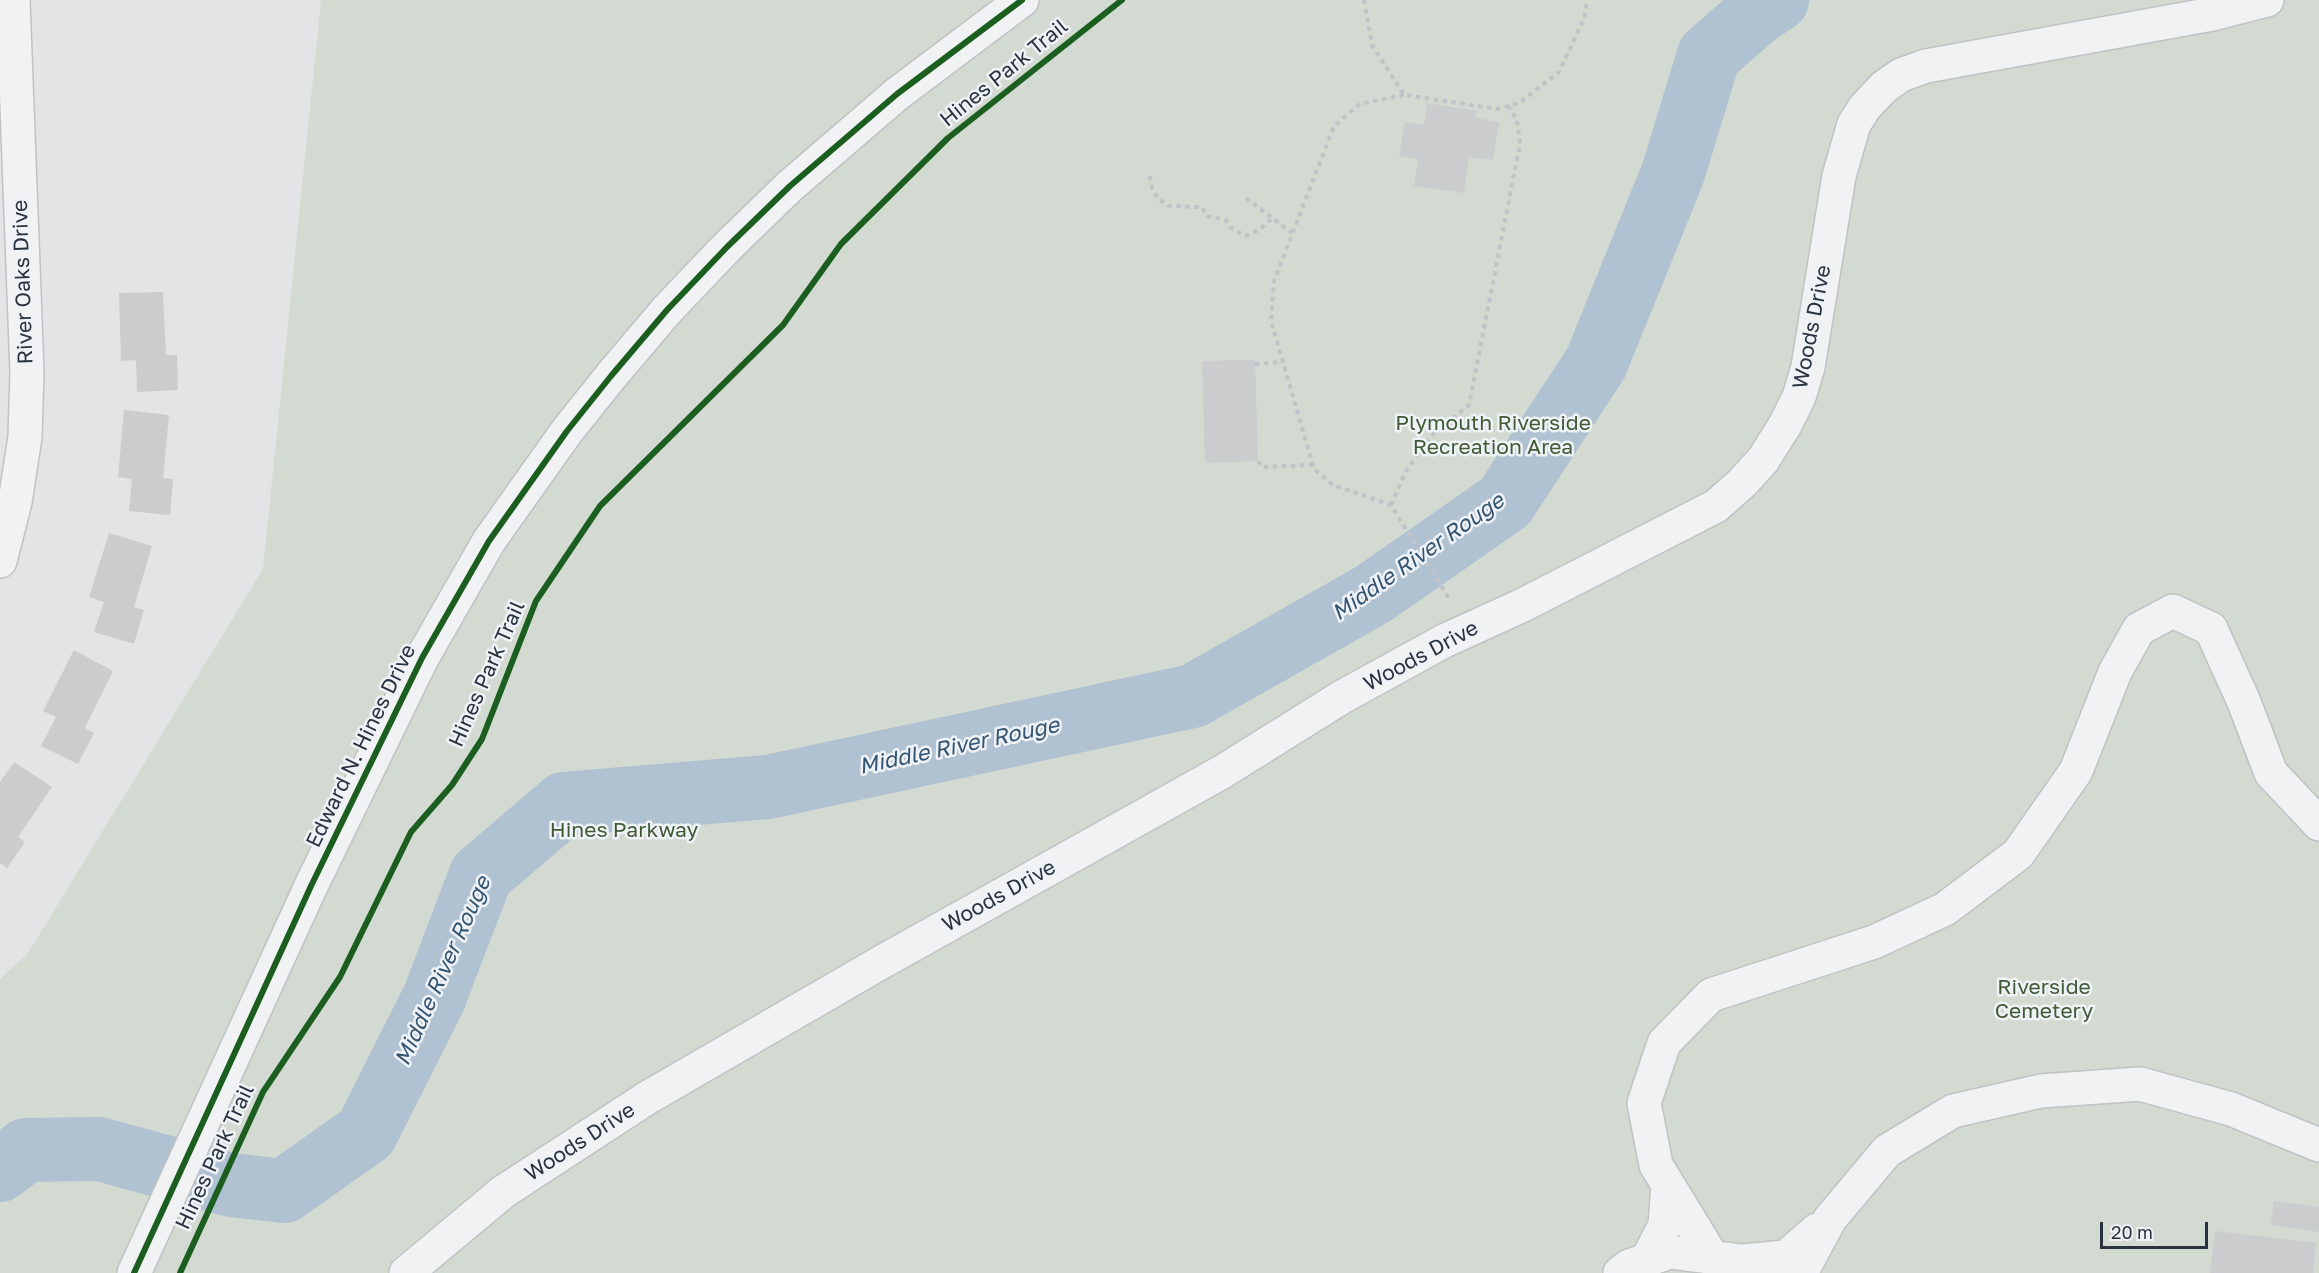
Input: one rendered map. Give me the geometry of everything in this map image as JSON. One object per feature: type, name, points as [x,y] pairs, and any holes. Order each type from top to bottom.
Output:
[{"type":"street","name":"River Oaks Drive","points":[[0,561],[15,502],[23,448],[27,372],[13,0]]},
{"type":"street","name":"Edward N. Hines Drive","points":[[134,1273],[311,886],[422,658],[489,541],[567,431],[667,310],[790,186],[897,94],[1022,0]]},
{"type":"street","name":"Woods Drive","points":[[406,1273],[503,1192],[647,1098],[891,957],[1222,772],[1352,692],[1444,641],[1523,605],[1716,506],[1763,460],[1799,397],[1808,367],[1839,176],[1854,124],[1865,107],[1884,87],[1900,75],[1926,66],[2212,14],[2266,0]]},
{"type":"street","points":[[1717,1265],[1656,1165],[1644,1103],[1664,1043],[1711,995],[1884,938],[1945,909],[2018,854],[2076,771],[2115,672],[2139,629],[2173,611],[2211,629],[2244,702],[2271,773],[2319,824]]},
{"type":"street","points":[[1634,1266],[1670,1252],[1717,1265],[1786,1257],[1830,1219],[1887,1151],[1953,1111],[2041,1091],[2140,1084],[2231,1109],[2319,1145]]},
{"type":"street","points":[[1634,1266],[1665,1225],[1668,1185]]},
{"type":"street","points":[[1801,1273],[1830,1219]]},
{"type":"path","points":[[1364,0],[1372,45],[1404,95]]},
{"type":"path","points":[[1454,607],[1391,505],[1333,485],[1314,470],[1271,321],[1274,281],[1334,126],[1360,104],[1404,95],[1498,109],[1519,103],[1559,72],[1584,19],[1587,0]]},
{"type":"path","points":[[1391,505],[1406,471],[1433,434],[1469,405],[1520,144],[1517,120],[1508,106]]},
{"type":"path","points":[[1150,176],[1152,188],[1158,199],[1170,206],[1202,207],[1207,216],[1226,220],[1230,227],[1245,236],[1259,230],[1273,218]]},
{"type":"path","points":[[1246,198],[1292,233]]},
{"type":"path","points":[[1255,364],[1282,362]]},
{"type":"path","points":[[1258,462],[1262,467],[1313,465]]},
{"type":"green space","points":[[321,0],[2319,0],[2319,1273],[0,1273],[0,979],[28,953],[263,569]]},
{"type":"building","points":[[1427,103],[1477,111],[1475,118],[1499,122],[1493,160],[1469,157],[1464,193],[1414,186],[1418,159],[1399,156],[1405,122],[1424,125]]},
{"type":"building","points":[[163,292],[166,355],[177,355],[178,390],[137,392],[136,360],[121,361],[119,293]]},
{"type":"building","points":[[1255,360],[1258,461],[1205,463],[1202,361]]},
{"type":"building","points":[[124,410],[169,415],[163,478],[173,479],[170,515],[129,511],[132,479],[118,477]]},
{"type":"building","points":[[109,533],[152,546],[134,607],[144,610],[134,644],[94,632],[104,602],[89,597]]},
{"type":"building","points":[[74,650],[113,671],[85,728],[94,733],[78,764],[41,746],[56,717],[43,711]]},
{"type":"building","points":[[14,762],[52,787],[18,837],[25,842],[7,868],[0,863],[0,782]]},
{"type":"building","points":[[2274,1201],[2319,1207],[2319,1232],[2271,1225]]},
{"type":"building","points":[[2215,1231],[2316,1243],[2313,1273],[2210,1273]]},
{"type":"waterway","name":"Middle River Rouge","points":[[0,1170],[26,1150],[99,1149],[231,1185],[284,1191],[366,1133],[434,998],[481,875],[564,804],[768,787],[1193,696],[1373,594],[1505,502],[1596,363],[1673,173],[1709,55],[1757,13],[1777,0]]},
{"type":"cycle path","name":"Hines Park Trail","points":[[134,1273],[311,886],[422,658],[489,541],[567,431],[611,376],[667,310],[727,247],[790,186],[897,94],[1022,0]]},
{"type":"cycle path","name":"Hines Park Trail","points":[[180,1273],[263,1092],[340,977],[411,832],[452,785],[482,739],[536,601],[600,506],[783,325],[841,244],[948,138],[1122,0]]},
{"type":"park label","name":"Plymouth Riverside Recreation Area","points":[[1493,435]]},
{"type":"park label","name":"Hines Parkway","points":[[624,830]]},
{"type":"park label","name":"Riverside Cemetery","points":[[2044,999]]}]
